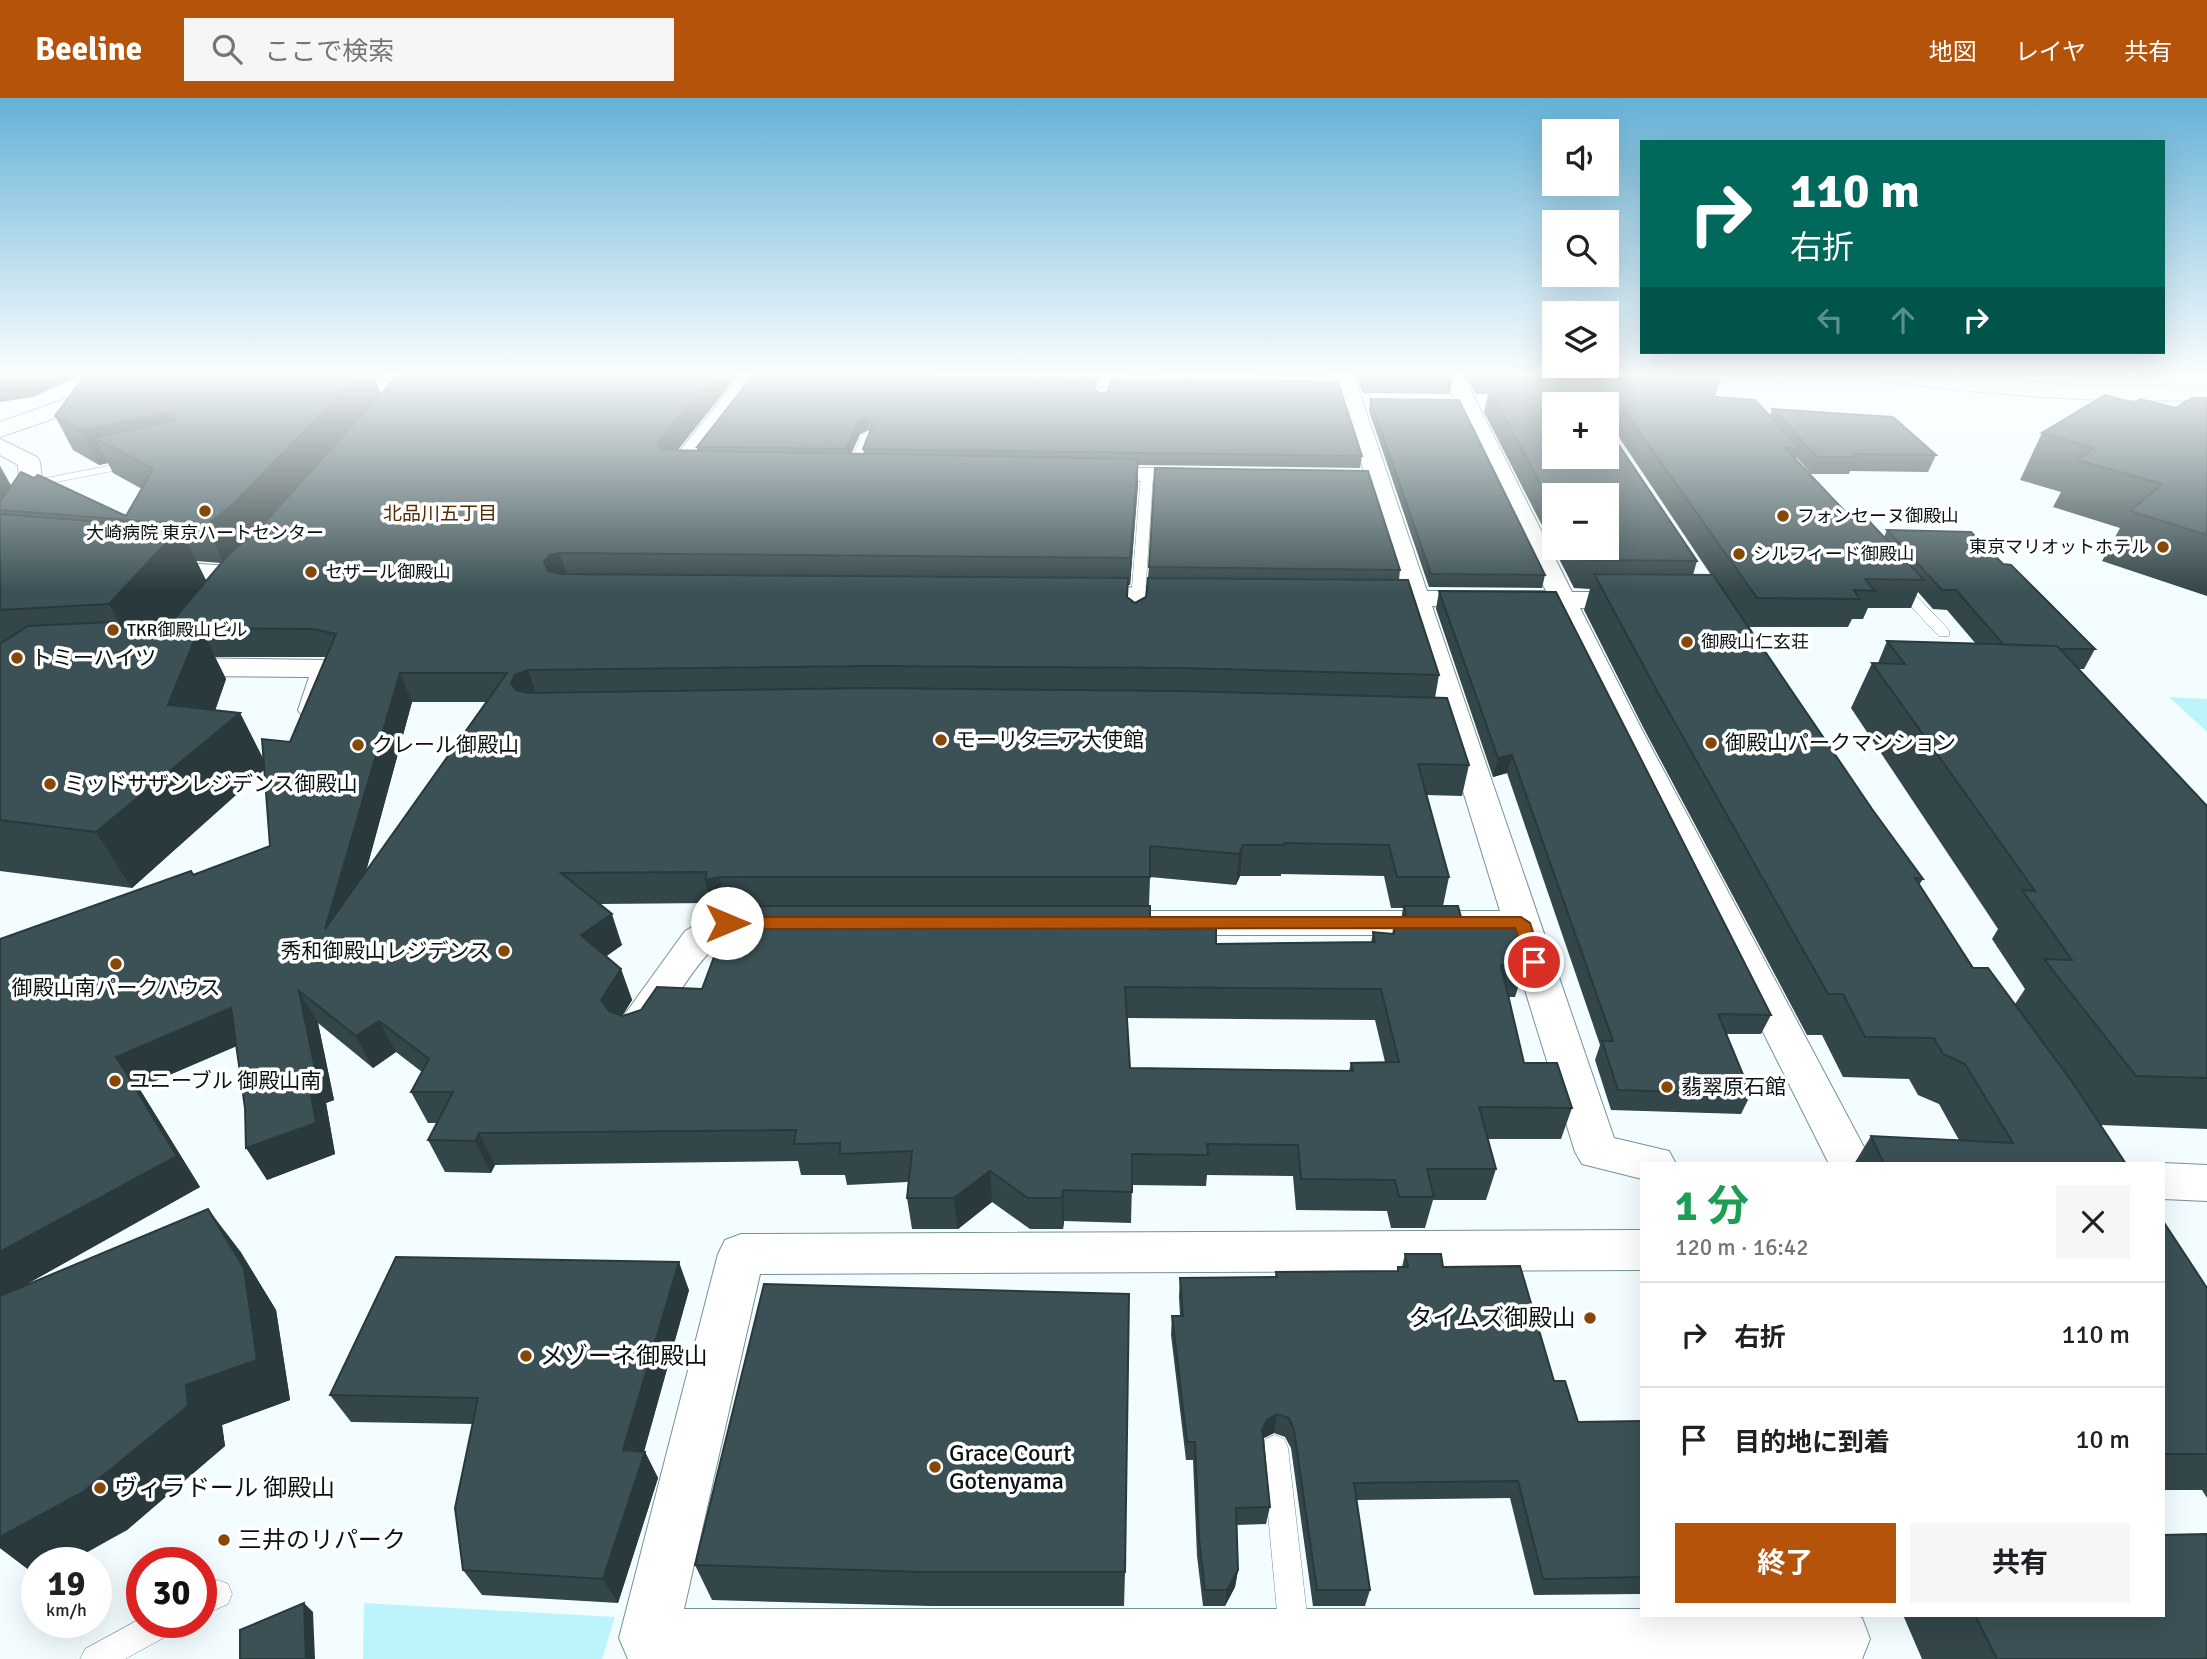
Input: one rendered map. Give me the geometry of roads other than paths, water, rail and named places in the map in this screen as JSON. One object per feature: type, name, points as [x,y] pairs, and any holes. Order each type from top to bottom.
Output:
[{"type":"street","points":[[0,446],[29,462],[32,499],[7,553]]},
{"type":"street","points":[[695,446],[677,470],[704,470]]},
{"type":"street","points":[[1362,446],[1366,478],[1417,598],[1439,716],[1521,923],[1597,1152],[1644,1162]]},
{"type":"street","points":[[1488,446],[1627,730],[1851,1162]]},
{"type":"street","points":[[825,471],[879,472]]},
{"type":"street","points":[[1067,474],[1229,476]]},
{"type":"street","points":[[127,567],[232,575]]},
{"type":"street","points":[[1054,595],[1221,596]]},
{"type":"street","points":[[1347,597],[1659,600]]},
{"type":"street","points":[[180,636],[154,667],[326,668],[311,716]]},
{"type":"street","points":[[635,1030],[698,940],[727,923],[811,923]]},
{"type":"street","points":[[1062,923],[1521,923]]},
{"type":"street","points":[[2165,1181],[2207,1183]]},
{"type":"street","points":[[1640,1250],[741,1254],[648,1638],[1841,1638]]},
{"type":"lane","points":[[852,472],[863,446]]},
{"type":"lane","points":[[31,484],[147,461]]},
{"type":"lane","points":[[1136,625],[1147,475]]},
{"type":"lane","points":[[1892,577],[1944,634]]},
{"type":"lane","points":[[1275,1448],[1294,1636]]},
{"type":"lane","points":[[95,1659],[134,1638]]},
{"type":"place","name":"大崎病院 東京ハートセンター","points":[[205,511]]},
{"type":"place","name":"フォンセーヌ御殿山","points":[[1783,516]]},
{"type":"place","name":"東京マリオットホテル","points":[[2163,547]]},
{"type":"place","name":"シルフィード御殿山","points":[[1739,554]]},
{"type":"place","name":"セザール御殿山","points":[[311,572]]},
{"type":"place","name":"TKR御殿山ビル","points":[[113,630]]},
{"type":"place","name":"御殿山仁玄荘","points":[[1687,642]]},
{"type":"place","name":"トミーハイツ","points":[[17,658]]},
{"type":"place","name":"モーリタニア大使館","points":[[941,740]]},
{"type":"place","name":"御殿山パークマンション","points":[[1711,743]]},
{"type":"place","name":"クレール御殿山","points":[[358,745]]},
{"type":"place","name":"ミッドサザンレジデンス御殿山","points":[[50,784]]},
{"type":"place","name":"秀和御殿山レジデンス","points":[[504,951]]},
{"type":"place","name":"御殿山南パークハウス","points":[[116,964]]},
{"type":"place","name":"ユニーブル 御殿山南","points":[[115,1081]]},
{"type":"place","name":"翡翠原石館","points":[[1667,1087]]},
{"type":"place","name":"タイムズ御殿山","points":[[1590,1318]]},
{"type":"place","name":"メゾーネ御殿山","points":[[526,1356]]},
{"type":"place","name":"Grace Court Gotenyama","points":[[935,1467]]},
{"type":"place","name":"ヴィラドール 御殿山","points":[[100,1488]]},
{"type":"place","name":"三井のリパーク","points":[[224,1540]]},
{"type":"district","name":"北品川五丁目","points":[[440,513]]}]
